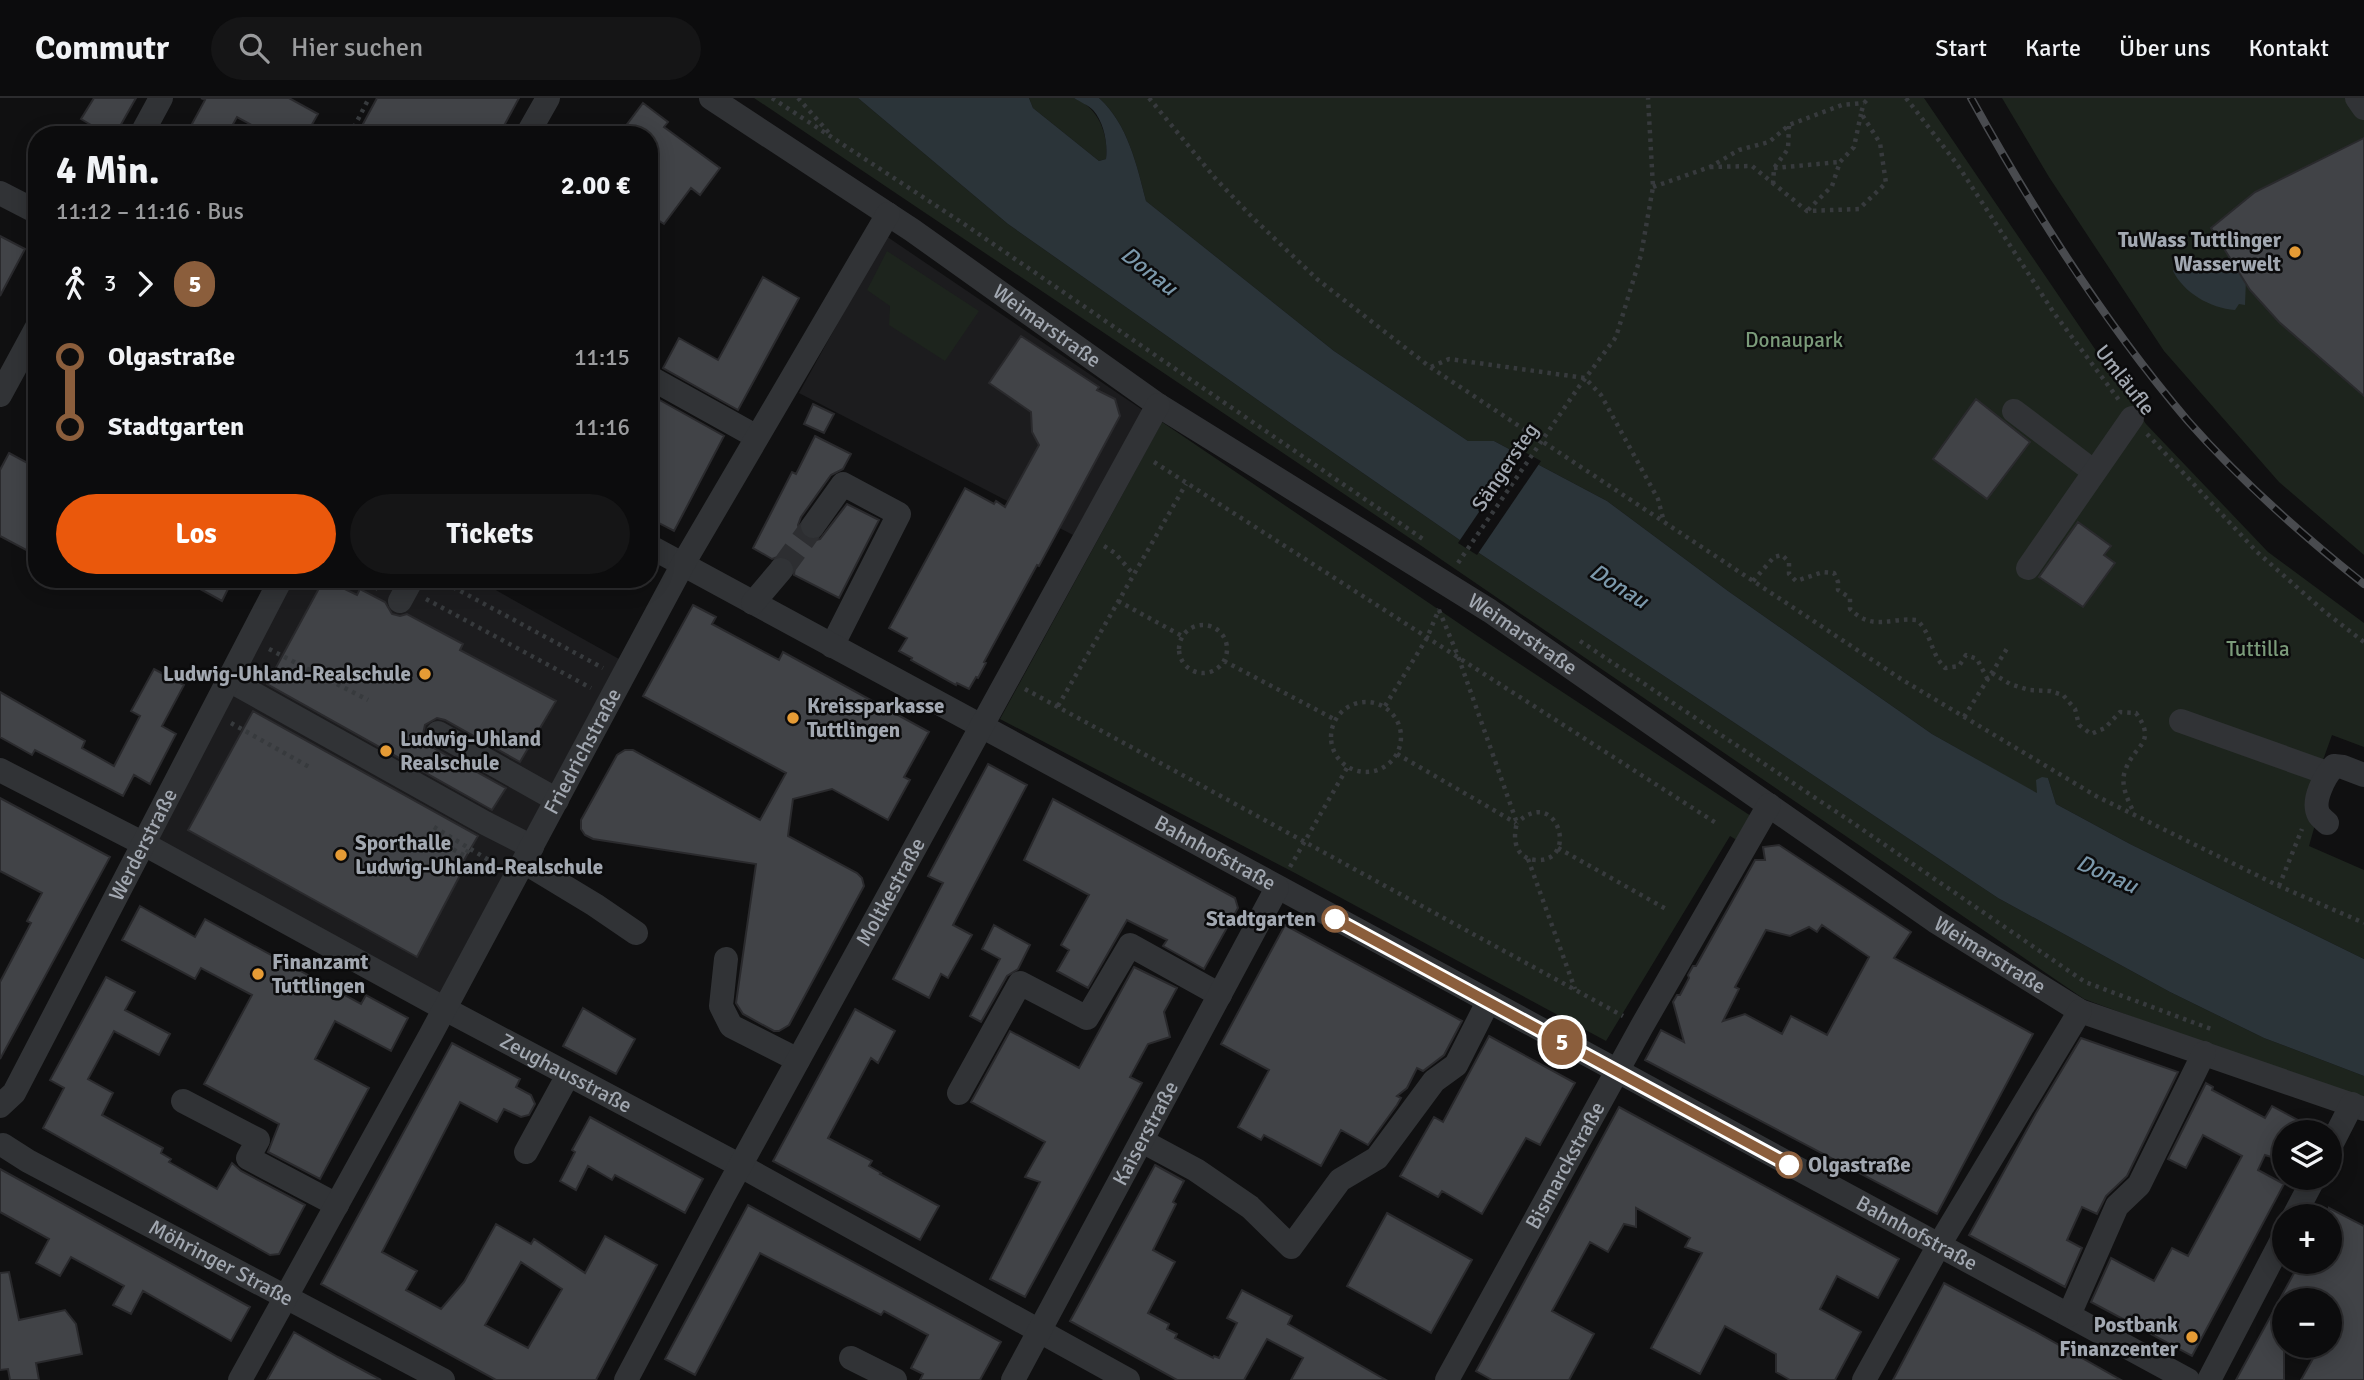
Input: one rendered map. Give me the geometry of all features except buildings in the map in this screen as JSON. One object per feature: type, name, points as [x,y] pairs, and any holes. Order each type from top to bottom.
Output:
[{"type":"street","points":[[146,126],[161,98]]},
{"type":"street","points":[[532,126],[548,98]]},
{"type":"street","name":"Weimarstraße","points":[[711,98],[888,214],[1158,405],[1454,575],[1769,805],[1935,921],[2080,1011],[2358,1107]]},
{"type":"street","points":[[2357,98],[2364,108]]},
{"type":"street","points":[[0,193],[28,207]]},
{"type":"street","name":"Friedrichstraße","points":[[240,1380],[445,1009],[682,564],[888,214]]},
{"type":"street","points":[[0,395],[28,344]]},
{"type":"street","points":[[658,382],[757,437]]},
{"type":"street","name":"Moltkestraße","points":[[626,1380],[798,1059],[1158,405]]},
{"type":"street","points":[[2014,411],[2093,471]]},
{"type":"street","points":[[2028,568],[2132,418]]},
{"type":"street","points":[[813,526],[843,484],[899,514],[832,646]]},
{"type":"street","name":"Bahnhofstraße","points":[[658,551],[981,725],[1282,879],[1488,1002],[2188,1380]]},
{"type":"street","points":[[753,603],[781,570]]},
{"type":"street","name":"Werderstraße","points":[[0,1107],[14,1093],[276,588]]},
{"type":"street","points":[[229,680],[485,823],[523,862],[636,933]]},
{"type":"street","points":[[2181,721],[2328,773]]},
{"type":"street","points":[[438,733],[557,800]]},
{"type":"street","points":[[2323,818],[2316,801],[2328,773],[2334,766],[2364,775]]},
{"type":"street","name":"Zeughausstraße","points":[[0,770],[144,844],[445,1009],[741,1166],[1128,1380]]},
{"type":"street","name":"Bismarckstraße","points":[[1447,1380],[1616,1072],[1769,805]]},
{"type":"street","name":"Kaiserstraße","points":[[1013,1380],[1282,879]]},
{"type":"street","points":[[959,1093],[1020,983],[1087,1018],[1130,945],[1220,995]]},
{"type":"street","points":[[726,959],[721,1006],[731,1026],[798,1059]]},
{"type":"street","points":[[1142,1141],[1196,1170],[1250,1207],[1291,1247],[1340,1180],[1377,1158],[1434,1081],[1456,1065],[1488,1002]]},
{"type":"street","points":[[1864,1380],[1939,1245],[2080,1011]]},
{"type":"street","points":[[2069,1315],[2117,1206],[2139,1185],[2204,1053]]},
{"type":"street","points":[[526,1152],[568,1075]]},
{"type":"street","points":[[183,1101],[258,1140],[248,1158],[337,1205]]},
{"type":"street","name":"Möhringer Straße","points":[[0,1107],[8,1125],[7,1136],[1,1146],[443,1380]]},
{"type":"street","points":[[2342,1130],[2358,1107]]},
{"type":"street","points":[[2209,1380],[2272,1259]]},
{"type":"street","points":[[851,1358],[895,1380]]},
{"type":"path","points":[[355,126],[369,98]]},
{"type":"path","points":[[772,98],[967,226],[1424,540]]},
{"type":"path","points":[[798,98],[834,139]]},
{"type":"path","points":[[1149,98],[1215,178],[1280,244],[1317,279],[1430,367],[1901,679],[2096,796],[2279,886],[2364,923]]},
{"type":"path","name":"Sängersteg","points":[[1385,706],[1427,638],[1454,575],[1578,388],[1616,337],[1641,255],[1653,187],[1648,98]]},
{"type":"path","points":[[1807,211],[1832,186],[1840,162],[1854,147],[1864,103],[1869,98]]},
{"type":"path","name":"Umläufle","points":[[1906,98],[1957,164],[2054,313],[2132,418],[2257,552],[2325,612],[2364,642]]},
{"type":"path","points":[[1653,187],[1710,167],[1740,150],[1769,142],[1789,125],[1842,105],[1864,103]]},
{"type":"path","points":[[1710,167],[1752,166],[1807,211],[1859,209],[1886,183],[1880,143],[1861,113]]},
{"type":"path","points":[[1773,184],[1774,168],[1788,149],[1789,125]]},
{"type":"path","points":[[1774,168],[1840,162]]},
{"type":"path","points":[[1430,367],[1449,359],[1585,378],[1601,395],[1658,499],[1664,522]]},
{"type":"path","points":[[1133,448],[1716,823]]},
{"type":"path","points":[[1058,706],[1186,484]]},
{"type":"path","points":[[1086,534],[1115,553],[1134,575]]},
{"type":"path","points":[[1447,555],[1454,575],[1470,570]]},
{"type":"path","points":[[1753,581],[1774,557],[1782,555],[1790,562],[1789,574],[1796,581],[1823,572],[1834,573],[1838,590],[1850,598],[1850,608],[1859,618],[1876,623],[1917,620],[1926,629],[1937,659],[1945,668],[1959,666],[1966,655],[1977,659],[1988,680]]},
{"type":"path","points":[[453,588],[616,688]]},
{"type":"path","points":[[406,589],[616,688]]},
{"type":"path","points":[[1118,601],[1182,636]]},
{"type":"path","points":[[1439,610],[1517,823]]},
{"type":"path","points":[[1202,625],[1215,628],[1224,636],[1227,647],[1224,661],[1217,669],[1206,673],[1193,671],[1183,662],[1179,648],[1182,636],[1190,629],[1202,625]]},
{"type":"path","points":[[1573,637],[1850,821],[2085,982],[2218,1031]]},
{"type":"path","points":[[251,638],[368,700]]},
{"type":"path","points":[[1964,717],[2008,647]]},
{"type":"path","points":[[1224,661],[1334,719]]},
{"type":"path","points":[[1992,673],[2010,684],[2029,690],[2063,695],[2075,709],[2079,725],[2091,734],[2105,729],[2120,712],[2136,713],[2145,726],[2145,740],[2125,771],[2124,790],[2135,815]]},
{"type":"path","points":[[1007,679],[1642,1026]]},
{"type":"path","points":[[1365,701],[1385,706],[1398,721],[1402,740],[1397,754],[1388,765],[1366,773],[1347,768],[1335,756],[1329,737],[1334,719],[1346,706],[1365,701]]},
{"type":"path","points":[[212,712],[311,768]]},
{"type":"path","points":[[1397,754],[1517,823]]},
{"type":"path","points":[[1282,879],[1347,768]]},
{"type":"path","points":[[1536,812],[1550,816],[1558,824],[1561,834],[1558,848],[1551,856],[1540,861],[1528,859],[1517,850],[1513,835],[1517,823],[1524,816],[1536,812]]},
{"type":"path","points":[[2279,886],[2304,824],[2323,818]]},
{"type":"path","points":[[434,827],[470,847],[523,862]]},
{"type":"path","points":[[431,837],[466,856],[470,847]]},
{"type":"path","points":[[1558,848],[1666,909]]},
{"type":"path","points":[[1528,859],[1575,989]]},
{"type":"shaded area","points":[[886,236],[1144,411],[1073,535],[799,393]]},
{"type":"shaded area","name":"Ludwig-Uhland Realschule","points":[[285,588],[492,588],[619,659],[437,998],[156,844]]},
{"type":"green space","points":[[754,98],[858,98],[1008,224],[1467,545],[1998,898],[2170,992],[2264,1038],[2364,1076],[2364,1102],[2084,999],[1423,547]]},
{"type":"green space","points":[[1029,98],[1074,98],[1083,102],[1096,115],[1104,132],[1106,159],[1099,161],[1033,108]]},
{"type":"green space","name":"Donaupark","points":[[1099,98],[1924,98],[2146,424],[2268,552],[2364,623],[2364,747],[2332,735],[2306,807],[2318,814],[2309,846],[2364,870],[2364,959],[2130,844],[2056,804],[2048,778],[2038,794],[1932,734],[1728,591],[1607,501],[1494,441],[1468,441],[1334,351],[1146,201],[1135,160],[1124,133],[1109,108]]},
{"type":"green space","points":[[2002,98],[2364,98],[2364,555],[2279,482],[2164,351],[2049,177]]},
{"type":"green space","points":[[887,251],[979,311],[945,361],[889,325],[890,306],[867,290]]},
{"type":"green space","name":"Stadtgarten","points":[[1162,422],[1485,641],[1754,818],[1740,842],[1730,836],[1606,1041],[1295,873],[1000,719]]},
{"type":"water","name":"Donau","points":[[858,98],[1029,98],[1033,108],[1099,161],[1106,159],[1106,140],[1102,127],[1093,110],[1074,98],[1099,98],[1109,108],[1124,133],[1135,160],[1146,201],[1334,351],[1468,441],[1494,441],[1607,501],[1728,591],[1932,734],[2037,793],[2036,780],[2048,778],[2056,804],[2130,844],[2364,959],[2364,1076],[2264,1038],[2170,992],[1998,898],[1467,545],[1289,422],[1008,224]]},
{"type":"water","points":[[2231,254],[2246,279],[2245,305],[2239,304],[2235,310],[2207,303],[2199,298],[2184,286],[2173,271],[2178,265],[2217,271]]},
{"type":"pier","points":[[1521,450],[1541,461],[1477,555],[1458,543]]},
{"type":"tunnel","points":[[781,570],[813,526]]},
{"type":"railway","points":[[1971,98],[2045,224],[2099,305],[2157,383],[2188,421],[2250,486],[2364,584]]},
{"type":"bus line","name":"5","points":[[1335,919],[1789,1165]]},
{"type":"place","name":"TuWass Tuttlinger Wasserwelt","points":[[2295,252]]},
{"type":"place","name":"Ludwig-Uhland-Realschule","points":[[425,674]]},
{"type":"place","name":"Kreissparkasse Tuttlingen","points":[[793,718]]},
{"type":"place","name":"Ludwig-Uhland Realschule","points":[[386,751]]},
{"type":"place","name":"Sporthalle Ludwig-Uhland-Realschule","points":[[341,855]]},
{"type":"place","name":"Stadtgarten","points":[[1335,919]]},
{"type":"place","name":"Finanzamt Tuttlingen","points":[[258,974]]},
{"type":"place","name":"Olgastraße","points":[[1789,1165]]},
{"type":"place","name":"Postbank Finanzcenter","points":[[2192,1337]]},
{"type":"park label","name":"Tuttilla","points":[[2258,649]]}]
